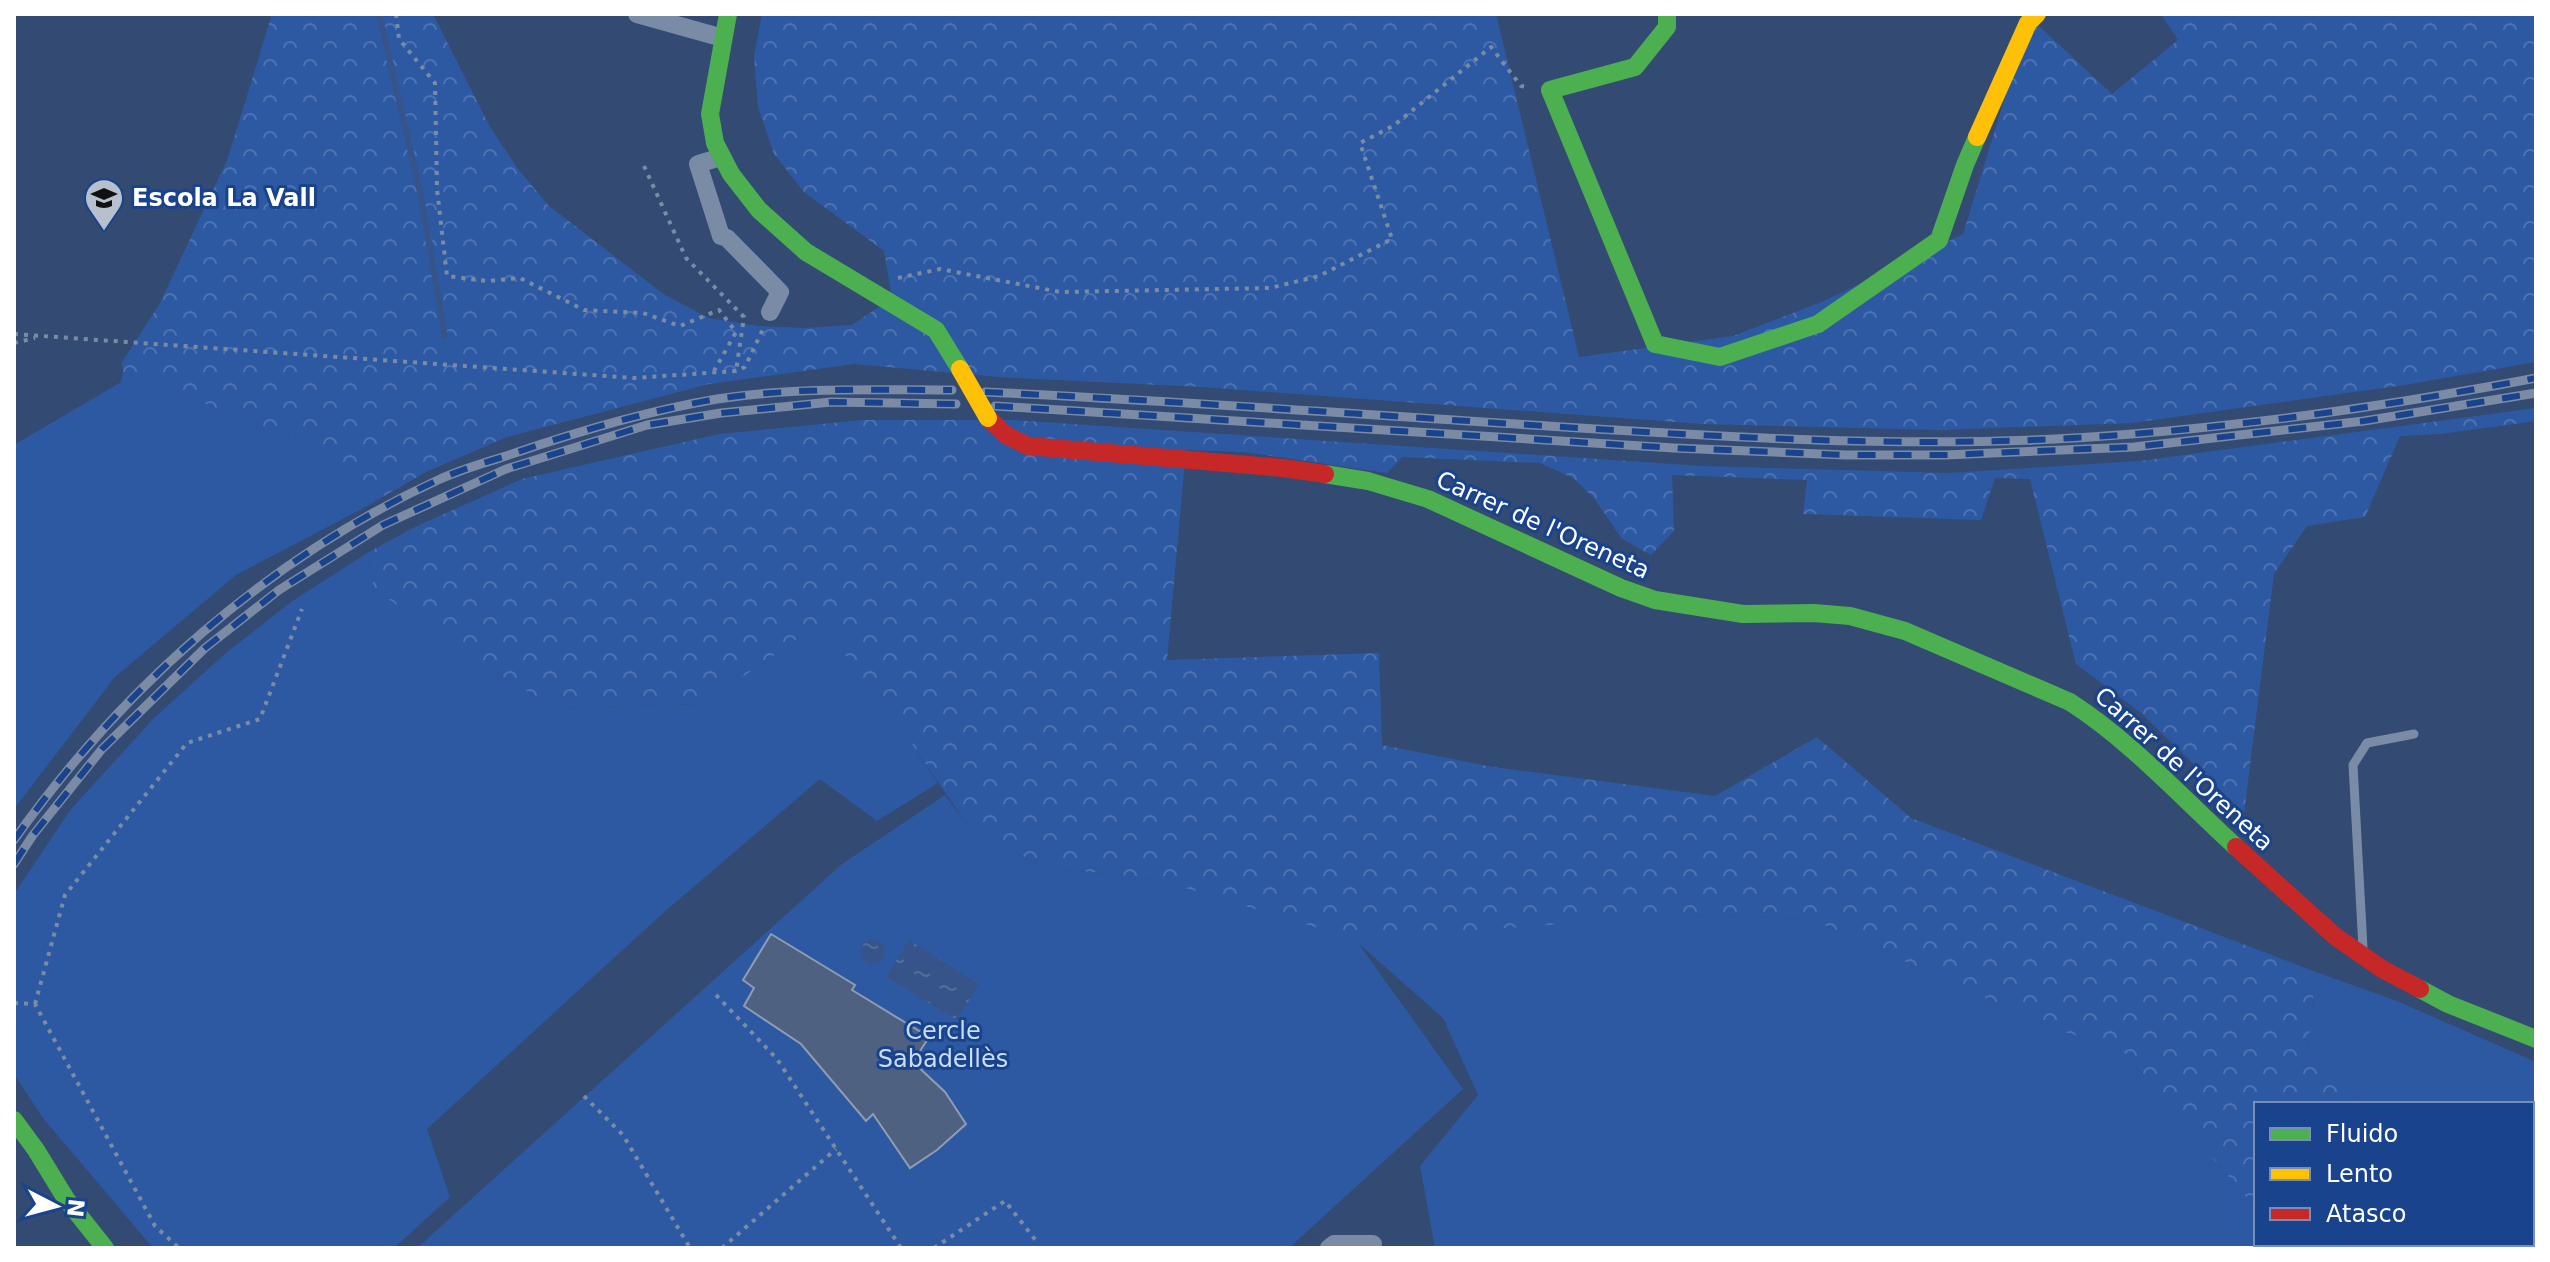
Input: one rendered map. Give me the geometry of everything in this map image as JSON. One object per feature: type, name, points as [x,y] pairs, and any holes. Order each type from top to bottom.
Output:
[{"type":"street","points":[[637,14],[723,38]]},
{"type":"street","points":[[728,14],[710,114],[711,130],[721,157],[745,194],[785,235],[806,252],[864,285]]},
{"type":"street","points":[[1667,14],[1667,27],[1635,67],[1550,90],[1655,344],[1720,357],[1818,324],[1939,240],[1965,165],[2028,23],[2037,14]]},
{"type":"street","points":[[721,157],[698,164],[716,222],[721,236],[727,238],[780,292],[770,312]]},
{"type":"street","name":"Carrer de l'Oreneta","points":[[864,285],[936,330],[988,418],[1000,433],[1013,441],[1028,446],[1283,468],[1368,481],[1428,499],[1621,588],[1655,600],[1743,614],[1850,616],[1905,631],[2036,685],[2093,717],[2325,927],[2382,969],[2448,1004],[2536,1039]]},
{"type":"street","points":[[14,1120],[66,1199],[105,1248]]},
{"type":"street","points":[[14,1150],[89,1248]]},
{"type":"street","points":[[36,1150],[123,1248]]},
{"type":"street","points":[[1329,1248],[1334,1244],[1373,1244]]},
{"type":"lane","points":[[2364,956],[2353,765],[2367,743],[2414,734]]},
{"type":"path","points":[[396,14],[399,39],[435,83],[437,189],[447,276],[488,281],[520,278],[584,310],[643,313],[680,326],[719,310],[736,332],[713,372]]},
{"type":"path","points":[[864,285],[940,269],[1060,292],[1270,288],[1319,276],[1392,239],[1360,143],[1393,126],[1491,47],[1521,86],[1550,90]]},
{"type":"path","points":[[644,166],[686,258],[744,317],[736,371]]},
{"type":"path","points":[[14,334],[634,378],[736,371],[745,367],[770,312]]},
{"type":"path","points":[[14,343],[42,336]]},
{"type":"path","points":[[179,1248],[155,1226],[35,1004],[65,895],[187,743],[260,719],[302,609]]},
{"type":"path","points":[[716,995],[777,1059],[901,1248]]},
{"type":"path","points":[[14,1003],[35,1004]]},
{"type":"path","points":[[584,1096],[623,1135],[690,1248]]},
{"type":"path","points":[[722,1248],[836,1149]]},
{"type":"path","points":[[934,1248],[1005,1201],[1037,1242]]},
{"type":"green space","points":[[272,14],[433,14],[490,127],[518,169],[549,206],[665,295],[709,318],[758,326],[805,328],[852,325],[892,298],[884,251],[804,192],[774,154],[758,107],[754,57],[762,14],[1496,14],[1579,357],[1733,336],[1824,301],[1963,234],[2028,23],[2039,26],[2112,94],[2178,40],[2161,14],[2536,14],[2536,362],[2405,385],[2131,423],[1941,430],[1703,424],[1202,387],[998,377],[854,364],[709,384],[507,437],[426,472],[360,510],[356,492],[329,452],[123,372],[122,362],[159,305],[228,158]]},
{"type":"green space","points":[[123,372],[329,452],[357,492],[360,510],[236,575],[115,677],[14,809],[14,445],[121,382]]},
{"type":"green space","points":[[2536,408],[2536,421],[2400,436],[2365,517],[2307,526],[2274,574],[2244,813],[2141,713],[2076,664],[2030,479],[1995,478],[1981,520],[1803,514],[1807,480],[1672,475],[1674,531],[1651,555],[1622,539],[1594,498],[1573,478],[1540,463],[1402,457],[1387,473],[1244,452],[1186,450],[1167,660],[1379,653],[1382,745],[1493,767],[1715,796],[1817,737],[1911,818],[2316,972],[2308,1048],[2364,1102],[2254,1102],[2254,1207],[2120,1048],[2050,1028],[1811,919],[1689,915],[1354,939],[1166,882],[1108,873],[1045,869],[968,826],[901,728],[858,679],[826,619],[704,704],[556,708],[483,666],[374,589],[367,553],[415,527],[522,479],[719,434],[863,420],[1013,420],[1702,466],[1949,473],[2139,461]]},
{"type":"green space","points":[[367,553],[374,589],[483,666],[556,708],[704,704],[826,619],[858,679],[901,728],[938,783],[877,821],[820,779],[662,914],[427,1129],[450,1197],[394,1248],[153,1248],[43,1118],[14,1074],[14,894],[71,809],[154,718],[226,653],[291,602]]},
{"type":"green space","name":"Cercle Sabadellès","points":[[945,795],[968,826],[1045,869],[1108,873],[1166,882],[1689,915],[1811,919],[2050,1028],[2120,1048],[2254,1207],[2254,1246],[2289,1248],[1435,1248],[1420,1166],[1478,1095],[1443,1018],[1358,943],[1463,1089],[1289,1248],[417,1248],[842,864]]},
{"type":"green space","points":[[2316,972],[2397,1001],[2536,1062],[2536,1199],[2534,1102],[2364,1102],[2308,1048]]},
{"type":"green space","points":[[2536,1199],[2536,1248],[2288,1246],[2534,1246]]},
{"type":"water","points":[[873,940],[884,947],[885,952],[878,963],[873,964],[862,957],[861,952],[868,941]]},
{"type":"water","points":[[909,940],[979,984],[957,1020],[886,977]]},
{"type":"building","points":[[771,934],[855,985],[852,990],[929,1037],[913,1062],[945,1092],[966,1124],[937,1150],[910,1168],[873,1114],[866,1121],[801,1044],[744,1006],[754,988],[743,980]]},
{"type":"waterway","points":[[379,14],[421,196],[445,336]]},
{"type":"railway","points":[[985,392],[1686,434],[1932,442],[2055,439],[2236,424],[2417,399],[2536,378]]},
{"type":"railway","points":[[14,840],[56,784],[102,731],[203,632],[315,548],[375,512],[438,480],[588,430],[665,409],[717,399],[805,391],[952,390]]},
{"type":"railway","points":[[995,406],[1674,448],[1846,455],[1945,455],[2134,447],[2364,421],[2536,393]]},
{"type":"railway","points":[[14,864],[33,835],[102,749],[205,648],[279,590],[383,525],[506,469],[647,425],[721,413],[831,402],[956,404]]},
{"type":"traffic: fast","points":[[728,14],[710,114],[715,143],[731,174],[759,210],[806,252],[936,330],[960,369]]},
{"type":"traffic: fast","points":[[1667,14],[1667,27],[1635,67],[1550,90],[1655,344],[1720,357],[1818,324],[1939,240],[1977,137]]},
{"type":"traffic: fast","points":[[1325,474],[1368,481],[1428,499],[1621,588],[1655,600],[1743,614],[1850,616],[1905,631],[2070,702],[2136,753],[2236,847]]},
{"type":"traffic: fast","points":[[2420,989],[2448,1004],[2536,1039]]},
{"type":"traffic: fast","points":[[14,1120],[66,1199],[105,1248]]},
{"type":"traffic: slow","points":[[1977,137],[2028,23],[2037,14]]},
{"type":"traffic: slow","points":[[960,369],[988,418]]},
{"type":"traffic: jam","points":[[988,418],[1006,435],[1028,446],[1325,474]]},
{"type":"traffic: jam","points":[[2236,847],[2336,937],[2382,969],[2420,989]]},
{"type":"place","name":"Escola La Vall","points":[[104,232]]}]
